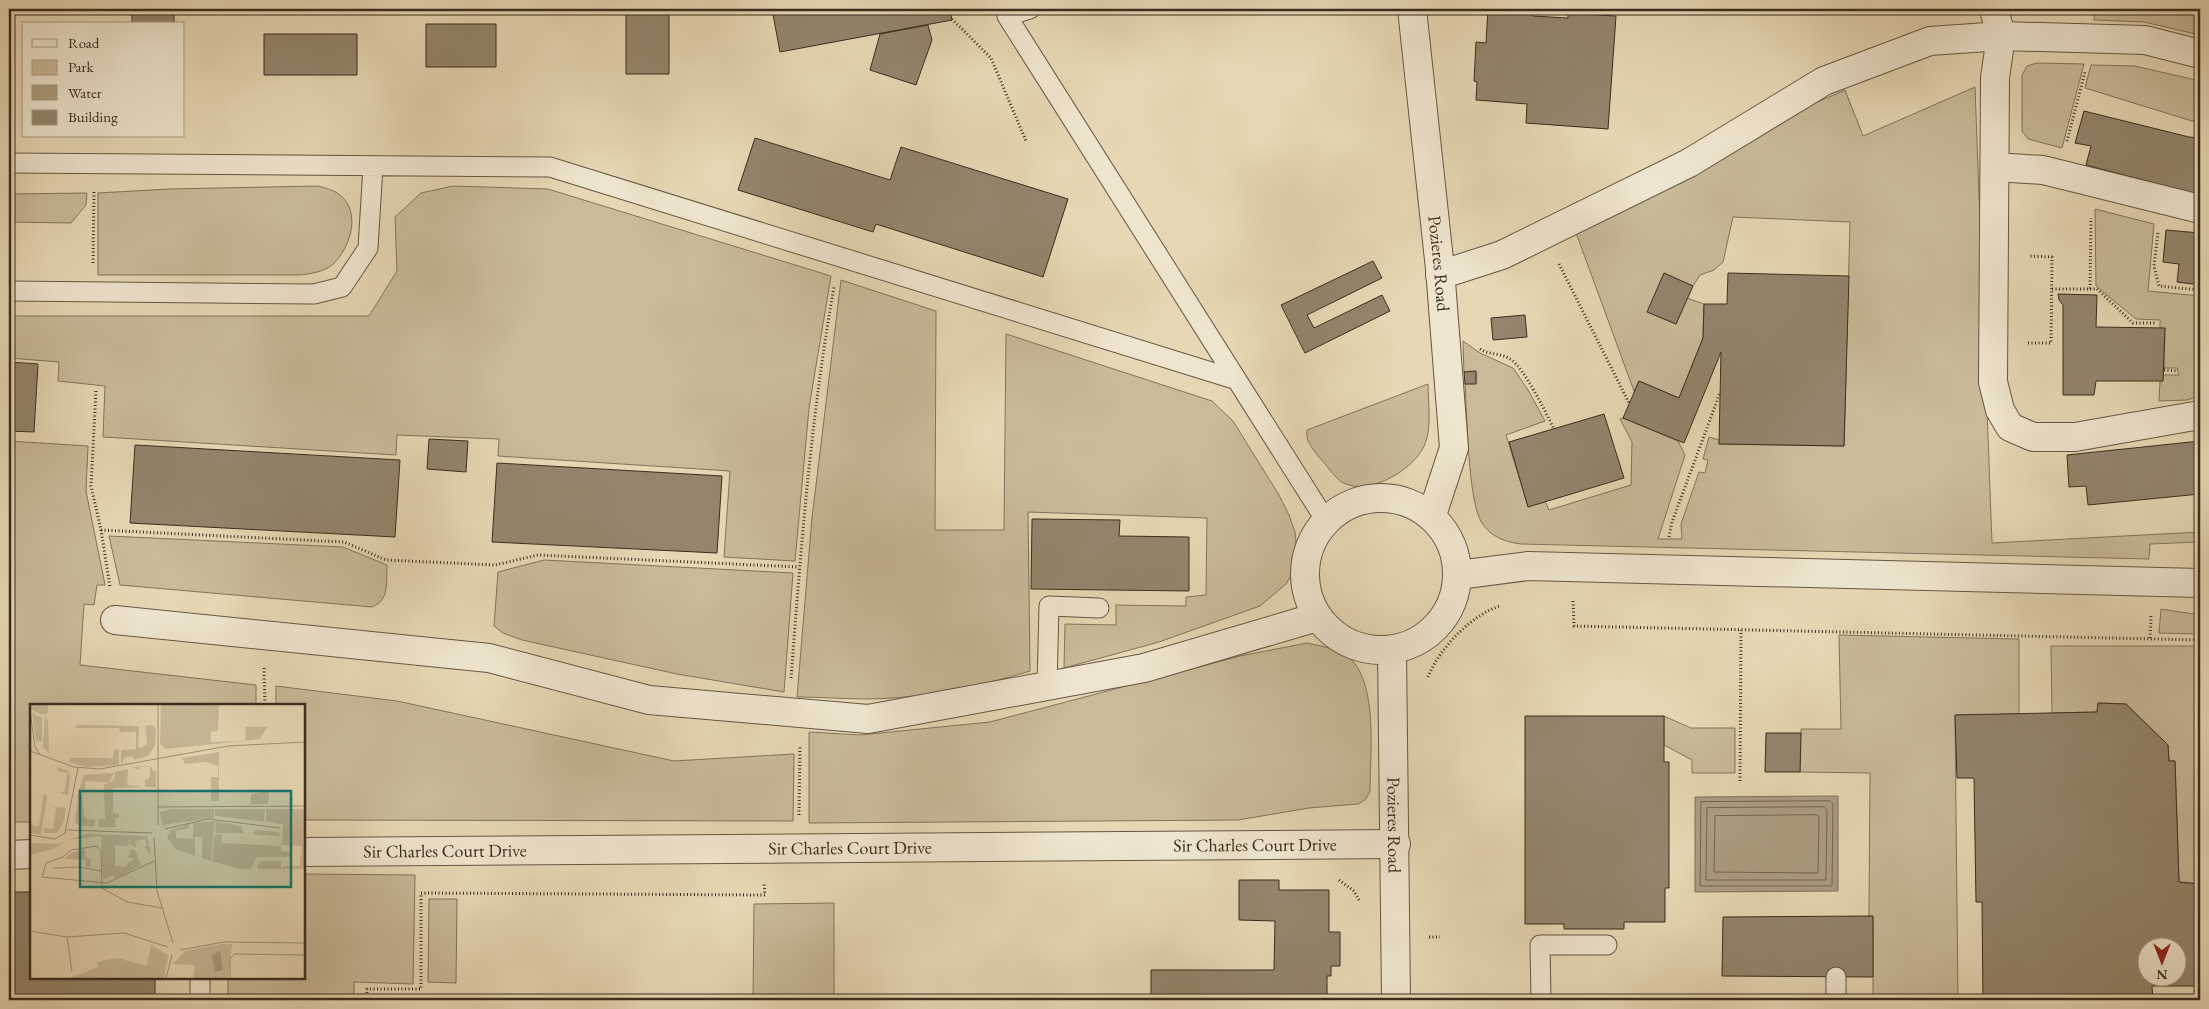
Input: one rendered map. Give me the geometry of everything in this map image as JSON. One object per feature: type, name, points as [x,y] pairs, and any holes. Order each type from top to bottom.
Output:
[{"type":"street","name":"Pozieres Road","points":[[1412,9],[1440,275],[1454,448],[1432,516]]},
{"type":"street","points":[[1994,9],[2001,36],[1994,78],[1993,382],[2000,410],[2010,427],[2033,437],[2075,437],[2200,415]]},
{"type":"street","points":[[1440,275],[1502,255],[1689,162],[1824,81],[1930,42],[2001,36],[2145,40],[2200,54]]},
{"type":"street","points":[[1994,167],[2043,170],[2200,209]]},
{"type":"street","points":[[1387,498],[1411,503],[1432,516],[1446,533],[1456,553],[1458,575],[1455,596],[1446,616],[1431,632],[1413,644],[1392,650],[1370,650],[1350,644],[1332,632],[1318,617],[1307,594],[1304,570],[1309,546],[1326,521],[1340,509],[1363,500],[1387,498]]},
{"type":"street","points":[[1458,575],[1528,566],[2200,583]]},
{"type":"street","points":[[115,620],[489,658],[649,700],[868,718],[1144,668],[1318,617]]},
{"type":"street","name":"Pozieres Road","points":[[1392,650],[1396,844],[1396,1000]]},
{"type":"street","name":"Sir Charles Court Drive","points":[[305,852],[1396,844]]},
{"type":"street","points":[[9,854],[30,854]]},
{"type":"lane","points":[[1030,9],[1006,12],[1326,521]]},
{"type":"lane","points":[[9,163],[550,167],[1237,380]]},
{"type":"lane","points":[[9,291],[314,294],[342,287],[368,248],[373,166]]},
{"type":"lane","points":[[1047,686],[1049,606],[1098,608]]},
{"type":"lane","points":[[1541,1000],[1540,945],[1607,945]]},
{"type":"lane","points":[[1836,977],[1836,1000]]},
{"type":"lane","points":[[200,979],[200,1000]]},
{"type":"path","points":[[952,19],[991,58],[1026,141]]},
{"type":"path","points":[[2058,174],[2086,68]]},
{"type":"path","points":[[92,292],[94,164]]},
{"type":"path","points":[[2090,289],[2092,214]]},
{"type":"path","points":[[2159,225],[2154,266],[2159,286],[2200,290]]},
{"type":"path","points":[[1545,234],[1629,403]]},
{"type":"path","points":[[2025,256],[2052,257],[2051,342],[2025,342]]},
{"type":"path","points":[[799,849],[800,734],[789,712],[799,567],[820,364],[839,257]]},
{"type":"path","points":[[2052,289],[2097,289],[2133,323],[2156,323]]},
{"type":"path","points":[[1445,329],[1467,339],[1484,352],[1510,359],[1522,372],[1554,429]]},
{"type":"path","points":[[2164,370],[2177,371]]},
{"type":"path","points":[[96,391],[91,486],[101,530],[115,620]]},
{"type":"path","points":[[1662,569],[1672,522],[1720,393]]},
{"type":"path","points":[[101,530],[344,542],[386,560],[495,565],[538,555],[799,567]]},
{"type":"path","points":[[1573,597],[1574,626],[2200,640]]},
{"type":"path","points":[[1426,682],[1435,660],[1462,630],[1493,608],[1502,606]]},
{"type":"path","points":[[1740,781],[1741,630]]},
{"type":"path","points":[[367,1000],[367,989],[421,990],[421,893],[766,895],[764,878]]},
{"type":"path","points":[[1338,880],[1354,891],[1361,905]]},
{"type":"green space","points":[[2070,9],[2193,9],[2200,35],[2144,22],[2094,20],[2094,13],[2070,13]]},
{"type":"green space","points":[[2037,63],[2084,64],[2062,148],[2028,139],[2022,131],[2022,75],[2027,66]]},
{"type":"green space","points":[[2091,65],[2135,66],[2200,81],[2200,122],[2085,88]]},
{"type":"green space","points":[[1975,87],[1992,543],[2200,532],[2200,542],[2150,544],[2149,559],[1521,544],[1499,538],[1486,528],[1477,512],[1474,497],[1468,435],[1465,384],[1476,383],[1476,372],[1464,372],[1463,341],[1480,353],[1513,368],[1545,421],[1506,435],[1528,506],[1545,501],[1549,510],[1631,485],[1632,442],[1620,419],[1623,418],[1678,441],[1685,455],[1658,539],[1682,539],[1681,524],[1699,472],[1705,473],[1708,460],[1703,459],[1709,437],[1719,440],[1719,444],[1844,446],[1850,222],[1733,217],[1723,262],[1714,270],[1700,275],[1693,286],[1664,274],[1648,312],[1676,324],[1687,298],[1704,304],[1703,338],[1679,398],[1639,381],[1634,391],[1575,230],[1758,128],[1845,90],[1863,136]]},
{"type":"green space","points":[[318,186],[332,190],[340,195],[351,211],[352,221],[351,231],[344,250],[332,265],[325,269],[299,275],[98,275],[98,193],[169,189]]},
{"type":"green space","points":[[453,186],[548,189],[831,276],[809,408],[795,561],[724,557],[730,471],[498,456],[499,439],[397,435],[396,455],[103,437],[105,386],[58,381],[59,362],[9,358],[9,316],[369,316],[397,271],[395,217],[421,193]]},
{"type":"green space","points":[[87,193],[86,205],[71,223],[9,222],[9,194]]},
{"type":"green space","points":[[2095,209],[2154,224],[2148,291],[2200,296],[2200,396],[2187,400],[2159,401],[2160,381],[2163,381],[2163,375],[2179,375],[2177,368],[2164,368],[2165,328],[2160,328],[2160,320],[2136,319],[2096,286]]},
{"type":"green space","points":[[841,280],[936,311],[935,530],[1004,530],[1006,334],[1212,401],[1233,421],[1279,495],[1289,515],[1295,532],[1297,550],[1292,574],[1286,584],[1260,606],[1159,642],[1064,668],[1065,624],[1116,625],[1116,605],[1186,606],[1186,597],[1206,595],[1207,518],[1028,512],[1030,671],[971,687],[931,694],[870,699],[797,697],[812,518]]},
{"type":"green space","points":[[1428,384],[1429,422],[1425,444],[1411,463],[1388,479],[1362,486],[1349,485],[1336,478],[1310,445],[1307,438],[1307,430]]},
{"type":"green space","points":[[9,441],[88,446],[86,491],[105,585],[97,585],[94,605],[84,604],[80,665],[256,685],[256,704],[30,704],[30,822],[9,822]]},
{"type":"green space","points":[[109,536],[343,547],[387,565],[386,589],[382,600],[372,607],[120,585]]},
{"type":"green space","points":[[544,560],[793,573],[784,692],[677,674],[522,640],[503,633],[494,626],[498,572]]},
{"type":"green space","points":[[2161,609],[2200,615],[2200,634],[2159,633]]},
{"type":"green space","points":[[1839,635],[2019,639],[2019,714],[1955,715],[1958,1000],[1873,1000],[1873,917],[1869,916],[1870,773],[1800,772],[1801,729],[1841,729]]},
{"type":"green space","points":[[1307,643],[1330,648],[1347,656],[1360,671],[1365,686],[1371,722],[1370,791],[1366,799],[1358,804],[1309,808],[1238,820],[809,823],[809,732],[860,735],[990,722],[1240,656]]},
{"type":"green space","points":[[2051,646],[2200,646],[2200,884],[2179,882],[2175,761],[2169,761],[2168,745],[2126,704],[2098,703],[2097,712],[2052,713]]},
{"type":"green space","points":[[276,686],[397,701],[674,761],[794,754],[793,821],[305,820],[305,704],[276,704]]},
{"type":"green space","points":[[1664,716],[1691,728],[1735,728],[1735,773],[1692,773],[1692,760],[1664,745]]},
{"type":"green space","points":[[305,874],[415,875],[413,984],[354,982],[354,1000],[228,1000],[228,979],[305,979]]},
{"type":"green space","points":[[429,899],[457,899],[456,983],[428,982]]},
{"type":"green space","points":[[834,903],[834,1000],[753,1000],[754,904]]},
{"type":"water","points":[[1838,796],[1838,891],[1695,892],[1695,797]]},
{"type":"building","points":[[132,9],[174,9],[174,22],[132,22]]},
{"type":"building","points":[[626,9],[669,9],[669,74],[626,74]]},
{"type":"building","points":[[772,9],[950,9],[952,20],[780,52]]},
{"type":"building","points":[[1488,9],[1533,11],[1533,16],[1568,18],[1568,13],[1616,16],[1608,129],[1526,123],[1527,104],[1476,100],[1477,82],[1474,81],[1476,42],[1486,43]]},
{"type":"building","points":[[426,24],[496,24],[496,67],[426,67]]},
{"type":"building","points":[[928,25],[932,40],[916,85],[870,70],[880,34]]},
{"type":"building","points":[[264,34],[357,34],[357,75],[264,75]]},
{"type":"building","points":[[2084,111],[2189,137],[2200,138],[2200,194],[2173,191],[2173,188],[2086,165],[2091,146],[2075,143]]},
{"type":"building","points":[[755,138],[890,180],[901,147],[1068,199],[1043,277],[876,224],[873,232],[738,190]]},
{"type":"building","points":[[2166,230],[2200,233],[2200,285],[2177,282],[2179,264],[2163,262]]},
{"type":"building","points":[[1373,261],[1382,278],[1307,315],[1314,328],[1382,295],[1390,311],[1305,353],[1281,305]]},
{"type":"building","points":[[1664,273],[1693,286],[1676,324],[1647,312]]},
{"type":"building","points":[[1728,273],[1849,276],[1844,446],[1719,444],[1721,352],[1684,443],[1623,418],[1639,381],[1679,398],[1703,338],[1704,304],[1727,304]]},
{"type":"building","points":[[2058,294],[2097,295],[2096,327],[2165,328],[2163,381],[2096,381],[2094,395],[2063,395],[2063,305],[2059,300]]},
{"type":"building","points":[[1525,315],[1527,337],[1493,340],[1491,318]]},
{"type":"building","points":[[9,362],[38,364],[34,432],[9,431]]},
{"type":"building","points":[[1476,371],[1476,384],[1465,384],[1464,372]]},
{"type":"building","points":[[1604,414],[1624,478],[1528,507],[1509,442]]},
{"type":"building","points":[[429,439],[468,441],[466,472],[427,469]]},
{"type":"building","points":[[2200,441],[2200,494],[2088,505],[2086,486],[2069,487],[2067,455]]},
{"type":"building","points":[[135,445],[400,460],[395,537],[130,523]]},
{"type":"building","points":[[497,463],[722,476],[717,553],[492,542]]},
{"type":"building","points":[[1032,519],[1120,520],[1119,536],[1189,537],[1189,591],[1031,589]]},
{"type":"building","points":[[2098,703],[2126,704],[2168,745],[2169,761],[2175,761],[2179,882],[2200,884],[2200,955],[2195,986],[2186,986],[2186,936],[2136,936],[2136,986],[2152,986],[2153,1000],[1983,1000],[1982,902],[1976,902],[1974,778],[1957,778],[1955,715],[2097,712]]},
{"type":"building","points":[[1525,716],[1664,716],[1664,762],[1669,762],[1669,888],[1665,888],[1665,922],[1624,922],[1624,929],[1564,929],[1564,924],[1525,924]]},
{"type":"building","points":[[1766,733],[1801,733],[1800,772],[1765,772]]},
{"type":"building","points":[[1239,880],[1279,880],[1279,890],[1329,890],[1329,932],[1340,932],[1340,966],[1331,966],[1331,976],[1327,976],[1327,1000],[1151,1000],[1151,970],[1274,970],[1275,921],[1239,920]]},
{"type":"building","points":[[9,892],[30,892],[30,979],[155,979],[155,1000],[9,1000]]},
{"type":"building","points":[[1873,916],[1873,977],[1722,976],[1723,917]]}]
